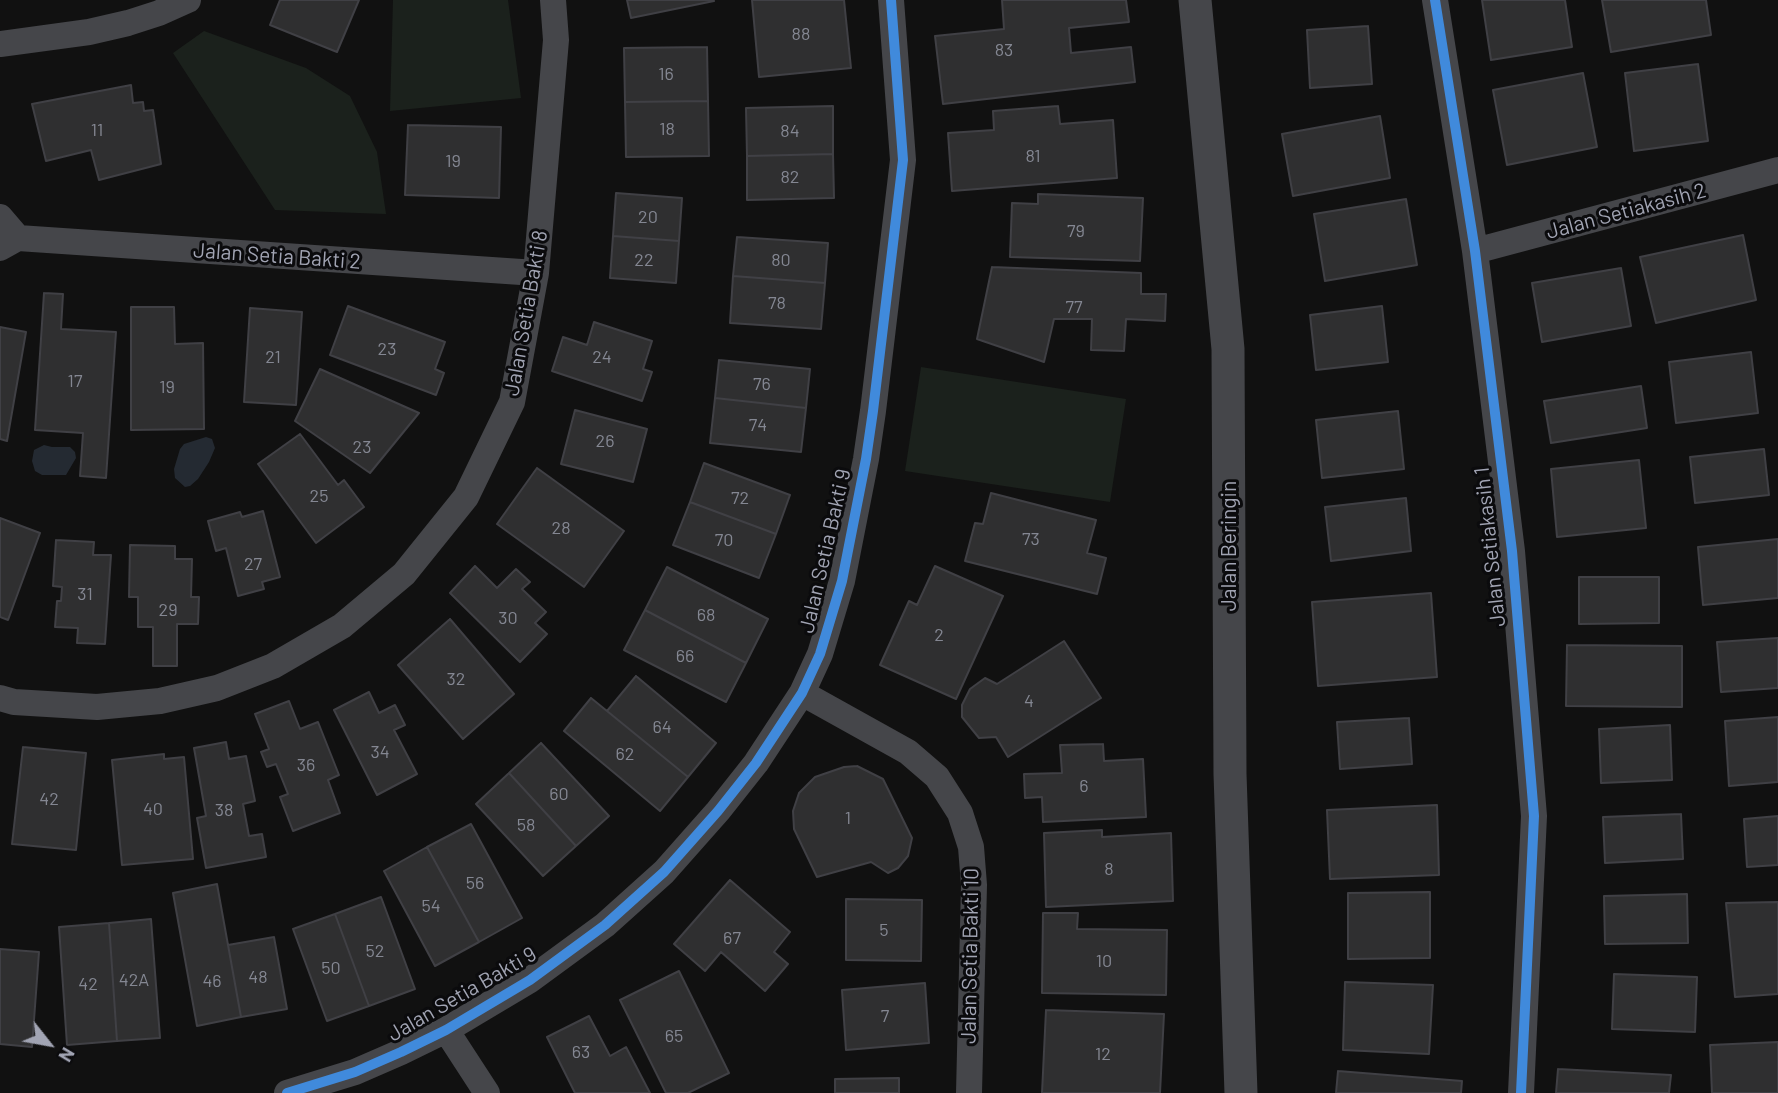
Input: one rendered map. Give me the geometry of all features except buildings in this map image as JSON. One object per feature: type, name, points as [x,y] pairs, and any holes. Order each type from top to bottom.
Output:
[{"type":"street","points":[[0,44],[89,32],[128,23],[188,0]]},
{"type":"street","name":"Jalan Setia Bakti 8","points":[[0,698],[15,702],[97,707],[160,701],[217,688],[273,666],[342,626],[404,574],[466,497],[512,402],[536,273],[556,40],[553,0]]},
{"type":"street","name":"Jalan Setia Bakti 9","points":[[287,1093],[355,1072],[446,1030],[530,981],[605,925],[664,872],[718,811],[756,763],[802,693],[820,654],[842,581],[873,411],[903,160],[891,0]]},
{"type":"street","name":"Jalan Beringin","points":[[1195,0],[1228,349],[1230,774],[1241,1093]]},
{"type":"street","name":"Jalan Setiakasih 1","points":[[1435,0],[1475,251],[1512,551],[1534,816],[1521,1093]]},
{"type":"street","name":"Jalan Setiakasih 2","points":[[1475,251],[1778,170]]},
{"type":"street","name":"Jalan Setia Bakti 2","points":[[0,217],[9,243],[536,273]]},
{"type":"street","name":"Jalan Setia Bakti 10","points":[[802,693],[908,752],[937,777],[960,813],[971,847],[974,885],[969,1093]]},
{"type":"street","points":[[446,1030],[487,1093]]},
{"type":"shaded area","points":[[393,0],[508,0],[521,98],[390,111]]},
{"type":"shaded area","points":[[204,31],[306,68],[350,96],[377,152],[386,214],[275,210],[173,53]]},
{"type":"shaded area","points":[[921,367],[1126,399],[1110,502],[905,471]]},
{"type":"shaded area","points":[[206,437],[212,439],[215,448],[198,479],[185,487],[175,478],[174,469],[180,449],[184,444]]},
{"type":"shaded area","points":[[44,445],[70,447],[75,452],[76,458],[66,475],[42,475],[35,471],[32,461],[34,450]]},
{"type":"cycle path","points":[[287,1093],[355,1072],[446,1030],[530,980],[605,925],[664,872],[718,811],[756,763],[802,693],[820,654],[842,581],[873,411],[903,160],[891,0]]},
{"type":"cycle path","points":[[1435,0],[1475,251],[1512,551],[1534,816],[1521,1093]]}]
